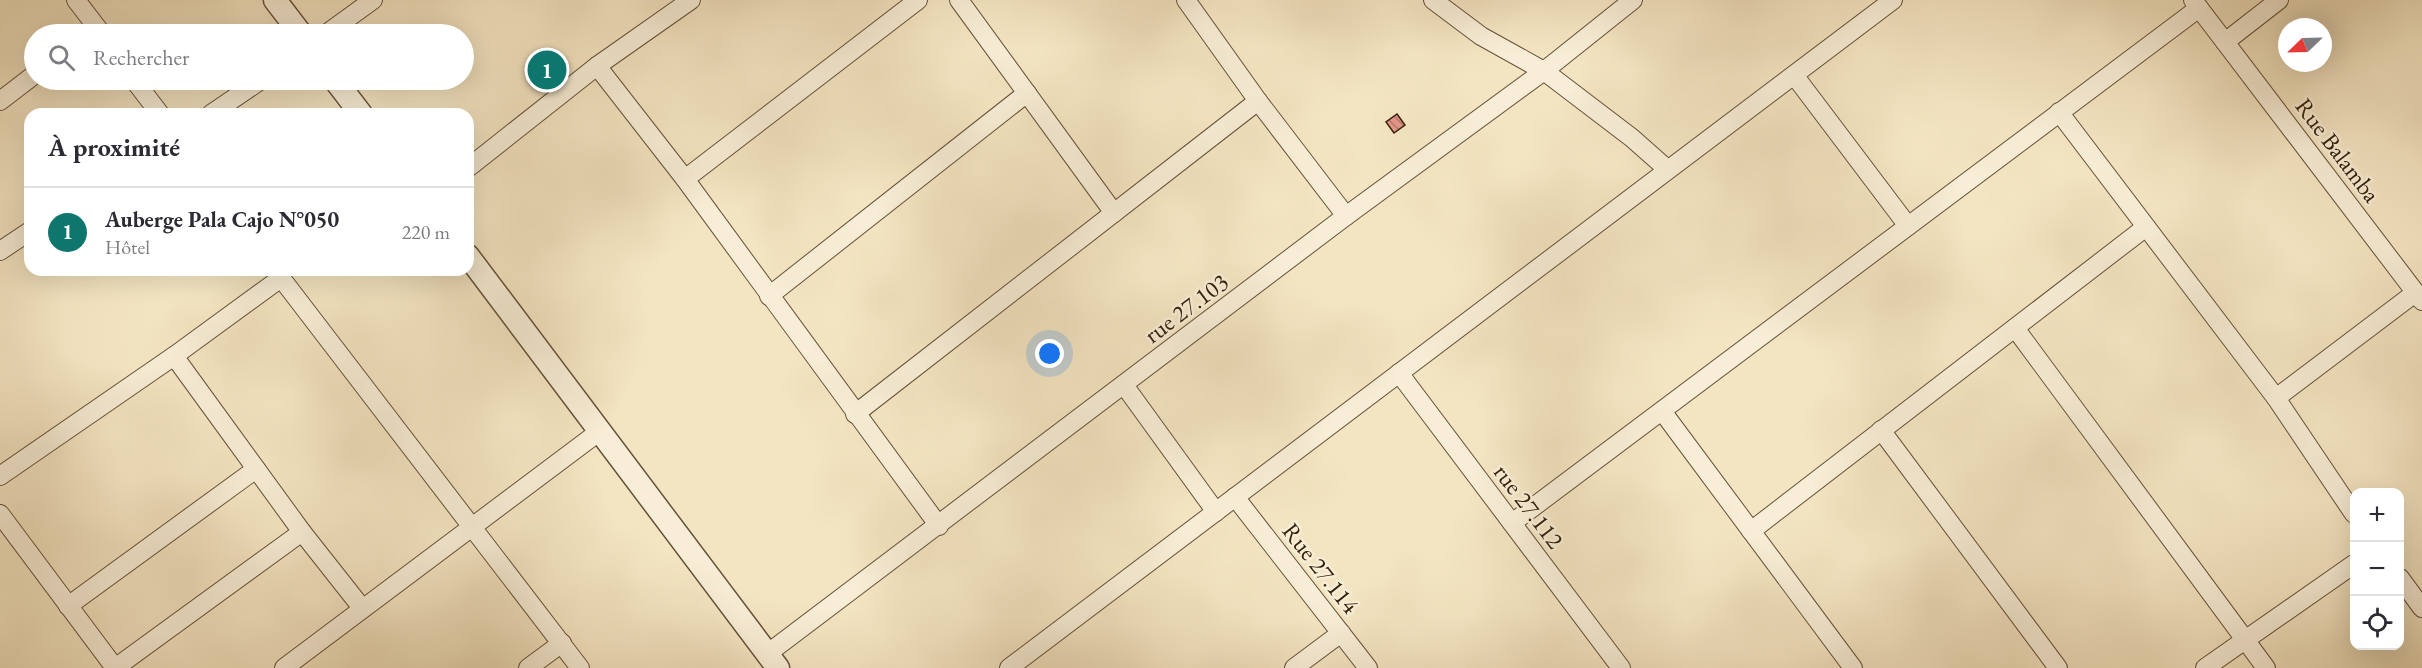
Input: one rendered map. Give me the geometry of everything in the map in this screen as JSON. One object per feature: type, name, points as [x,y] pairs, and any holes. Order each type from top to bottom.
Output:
[{"type":"street","points":[[76,0],[90,24]]},
{"type":"street","points":[[275,0],[293,24]]},
{"type":"street","points":[[340,24],[373,0]]},
{"type":"street","points":[[474,163],[597,66],[691,0]]},
{"type":"street","points":[[685,179],[918,0]]},
{"type":"street","points":[[959,0],[1114,213]]},
{"type":"street","points":[[1186,0],[1258,101],[1346,216]]},
{"type":"street","points":[[1433,0],[1481,36],[1544,70],[1632,138],[1667,169]]},
{"type":"street","name":"rue 27.103","points":[[773,661],[939,526],[1346,216],[1544,70],[1633,0]]},
{"type":"street","points":[[1009,668],[1893,0]]},
{"type":"street","points":[[2225,42],[2279,0]]},
{"type":"street","points":[[1512,523],[2059,112],[2196,4]]},
{"type":"street","name":"Rue Balamba","points":[[2196,4],[2419,297]]},
{"type":"street","points":[[597,66],[685,179],[939,526]]},
{"type":"street","points":[[1794,75],[1908,226]]},
{"type":"street","points":[[0,101],[24,83]]},
{"type":"street","points":[[142,90],[156,108]]},
{"type":"street","points":[[220,108],[246,90]]},
{"type":"street","points":[[343,90],[356,108]]},
{"type":"street","points":[[769,296],[1027,93]]},
{"type":"street","points":[[855,414],[1258,101]]},
{"type":"street","points":[[2059,112],[2276,398],[2350,507]]},
{"type":"street","points":[[1751,531],[2146,227]]},
{"type":"street","points":[[0,251],[24,235]]},
{"type":"street","points":[[474,264],[773,661]]},
{"type":"street","points":[[0,476],[174,356],[275,276]]},
{"type":"street","points":[[280,276],[580,668]]},
{"type":"street","points":[[2276,398],[2419,297]]},
{"type":"street","points":[[2015,328],[2266,668]]},
{"type":"street","points":[[174,356],[302,532],[362,608]]},
{"type":"street","name":"rue 27.112","points":[[1399,373],[1621,668]]},
{"type":"street","points":[[1124,385],[1216,512]]},
{"type":"street","points":[[1662,411],[1854,668]]},
{"type":"street","points":[[1881,430],[2058,668]]},
{"type":"street","points":[[284,668],[600,431]]},
{"type":"street","points":[[68,606],[256,469]]},
{"type":"street","name":"Rue 27.114","points":[[1235,497],[1368,668]]},
{"type":"street","points":[[0,514],[115,668],[302,532]]},
{"type":"street","points":[[2205,668],[2350,567]]},
{"type":"street","points":[[2404,583],[2422,608]]},
{"type":"street","points":[[1294,668],[1341,633]]},
{"type":"street","points":[[528,668],[562,643]]},
{"type":"building","points":[[1397,114],[1405,125],[1394,133],[1386,122]]},
{"type":"place","name":"Auberge Pala Cajo N°050","points":[[547,70]]}]
